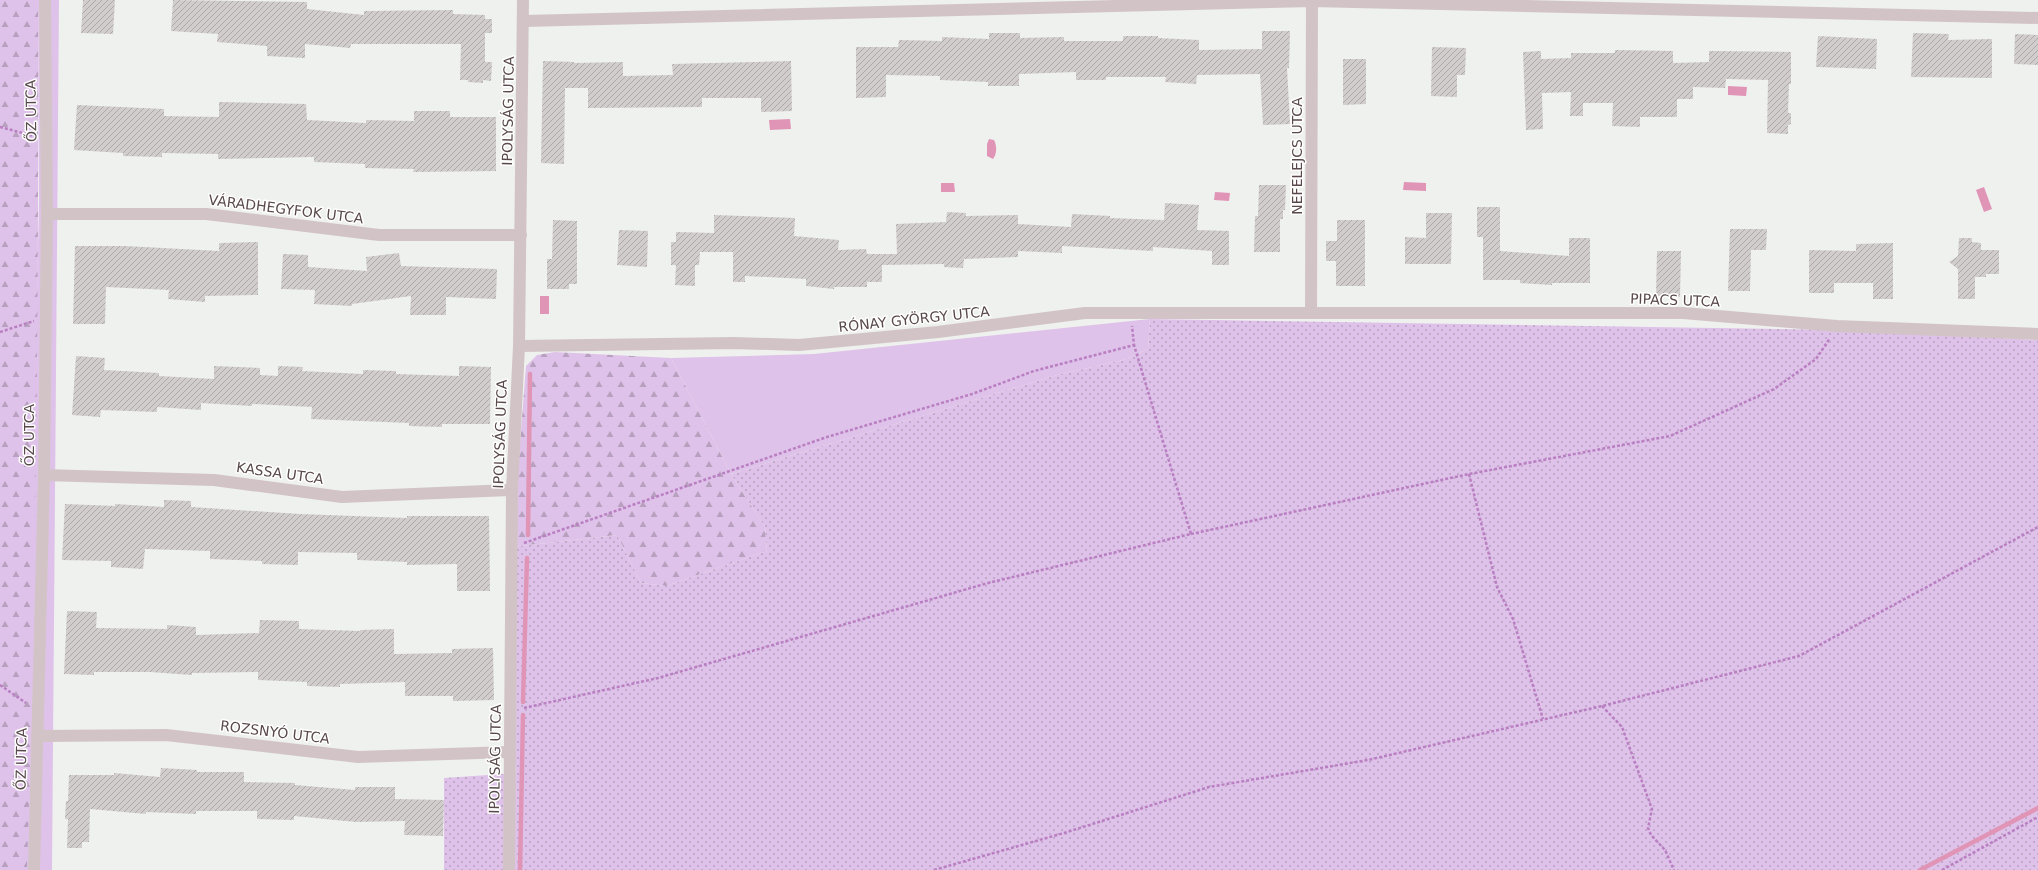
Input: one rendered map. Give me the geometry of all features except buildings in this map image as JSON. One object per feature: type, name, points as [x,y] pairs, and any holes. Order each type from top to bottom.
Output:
[{"type":"street","name":"ŐZ UTCA","points":[[34,870],[44,476],[47,214],[45,0]]},
{"type":"street","name":"IPOLYSÁG UTCA","points":[[509,870],[512,490],[519,346],[524,21],[523,0]]},
{"type":"street","points":[[524,21],[1312,1],[2038,18]]},
{"type":"street","name":"NEFELEJCS UTCA","points":[[1311,313],[1312,1]]},
{"type":"street","name":"VÁRADHEGYFOK UTCA","points":[[47,214],[206,214],[379,235],[521,235]]},
{"type":"street","name":"RÓNAY GYÖRGY UTCA","points":[[519,346],[734,342],[798,345],[938,332],[1084,313],[1311,313]]},
{"type":"street","name":"PIPACS UTCA","points":[[1311,313],[1683,313],[1838,326],[2038,334]]},
{"type":"street","name":"KASSA UTCA","points":[[44,476],[214,480],[342,497],[512,490]]},
{"type":"street","name":"ROZSNYÓ UTCA","points":[[37,736],[166,734],[358,757],[509,752]]},
{"type":"path","points":[[0,127],[46,139]]},
{"type":"path","points":[[1130,314],[1134,345],[1191,534]]},
{"type":"path","points":[[0,332],[45,318]]},
{"type":"path","points":[[510,711],[658,678],[988,583],[1191,534],[1469,474],[1670,436],[1774,389],[1816,359],[1838,326]]},
{"type":"path","points":[[512,547],[827,437],[972,394],[1034,371],[1134,345]]},
{"type":"path","points":[[1469,474],[1497,587],[1513,619],[1543,720]]},
{"type":"path","points":[[934,870],[1064,833],[1209,787],[1368,760],[1602,706],[1799,656],[2038,527]]},
{"type":"path","points":[[0,684],[38,711]]},
{"type":"path","points":[[1602,706],[1622,727],[1652,809],[1648,828],[1651,835],[1665,850],[1674,870]]},
{"type":"path","points":[[1942,870],[2038,817]]},
{"type":"green space","points":[[0,0],[38,0],[36,435],[33,652],[27,870],[0,870]]},
{"type":"green space","points":[[38,0],[59,0],[52,870],[25,870],[39,200]]},
{"type":"green space","points":[[1150,319],[1148,349],[1123,360],[1057,375],[731,474],[671,358],[814,354]]},
{"type":"green space","points":[[1150,319],[1840,330],[2038,340],[2038,870],[444,870],[444,778],[516,773],[511,711],[512,547],[617,535],[641,583],[666,586],[767,551],[765,527],[731,474],[1057,375],[1123,360],[1148,349]]},
{"type":"green space","points":[[555,352],[671,358],[731,474],[765,527],[767,551],[666,586],[641,583],[617,535],[512,547],[526,366],[537,355]]},
{"type":"shaded area","points":[[1728,86],[1747,87],[1746,96],[1728,95]]},
{"type":"shaded area","points":[[790,119],[791,129],[770,130],[769,120]]},
{"type":"shaded area","points":[[989,139],[994,140],[996,145],[996,152],[993,159],[987,156],[987,144]]},
{"type":"shaded area","points":[[1404,182],[1426,183],[1426,191],[1403,190]]},
{"type":"shaded area","points":[[941,183],[954,183],[955,192],[941,192]]},
{"type":"shaded area","points":[[1984,187],[1992,209],[1984,212],[1976,190]]},
{"type":"shaded area","points":[[1215,192],[1230,193],[1229,201],[1214,200]]},
{"type":"shaded area","points":[[540,296],[549,296],[549,314],[540,314]]},
{"type":"waterway","points":[[528,535],[530,374]]},
{"type":"waterway","points":[[523,702],[527,558]]},
{"type":"waterway","points":[[520,870],[523,715]]},
{"type":"waterway","points":[[1920,870],[2038,808]]}]
